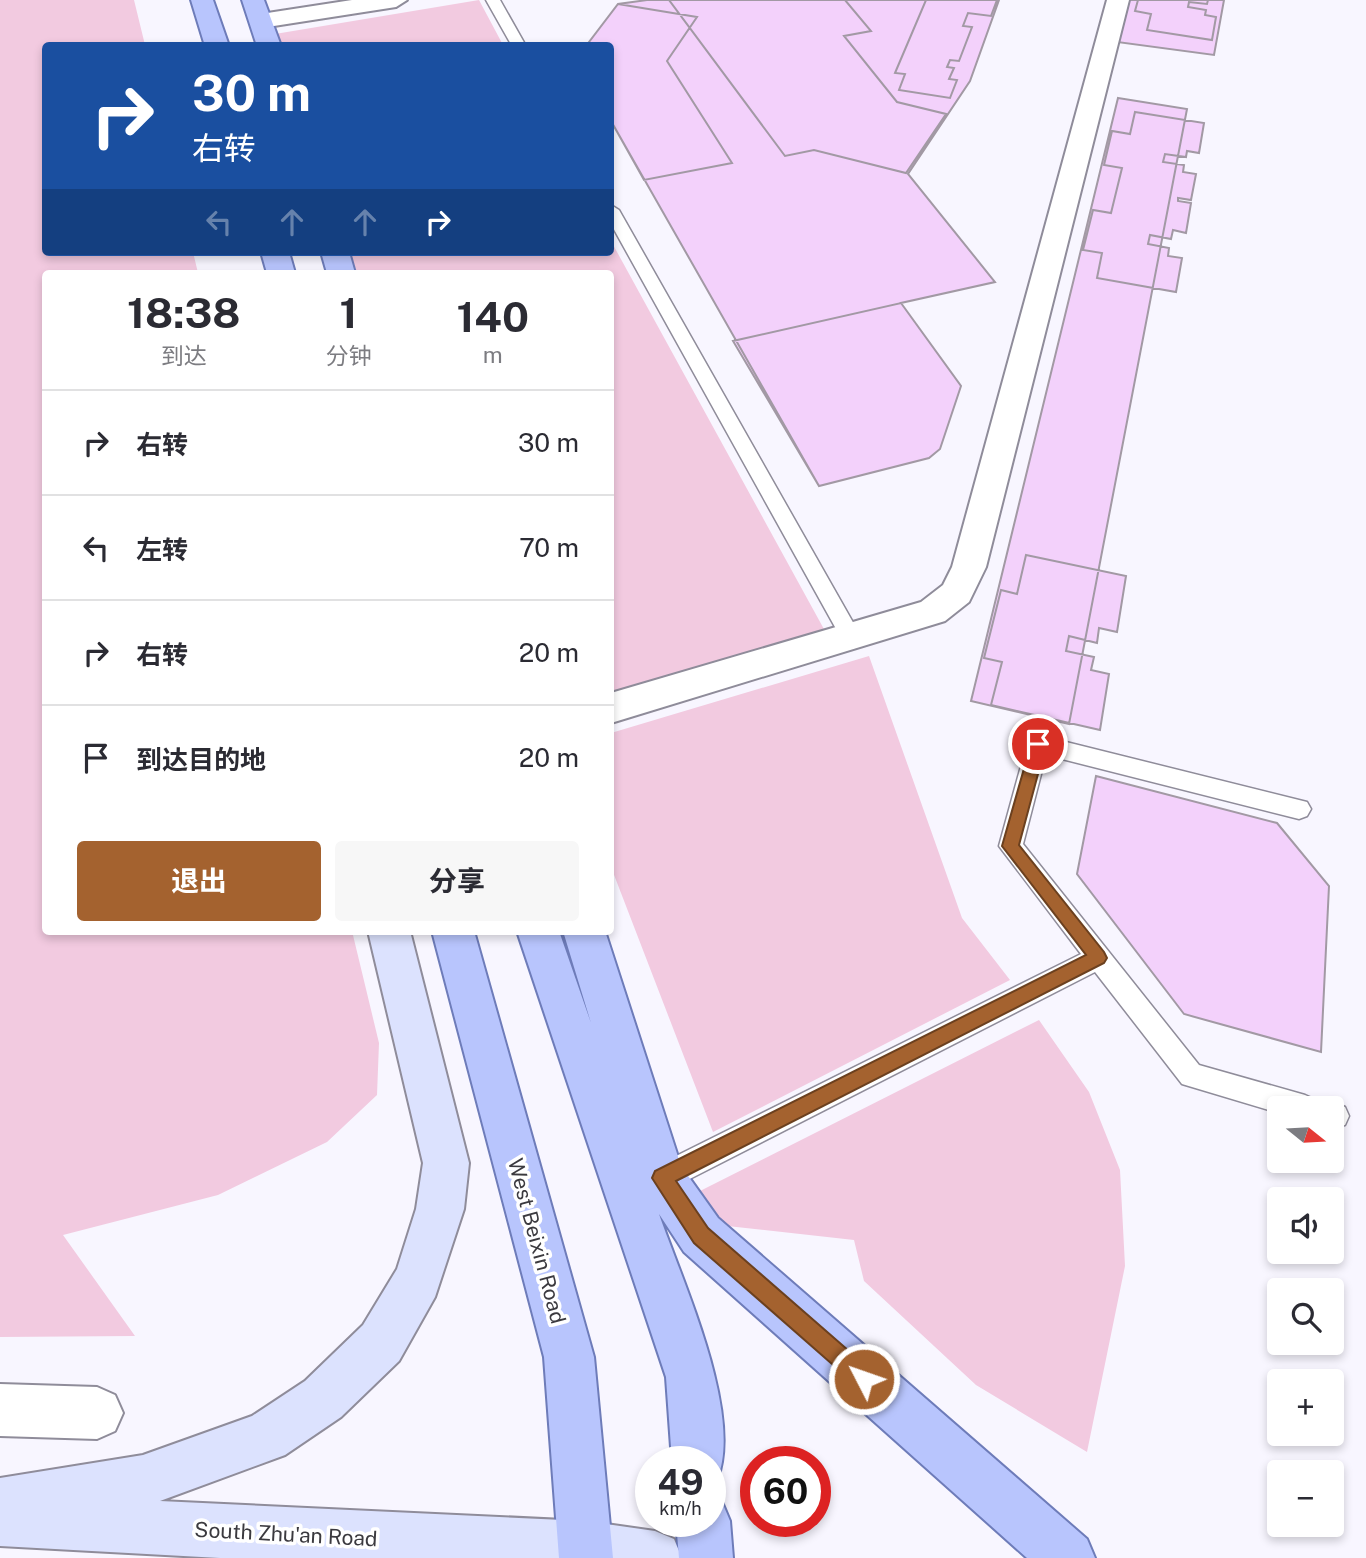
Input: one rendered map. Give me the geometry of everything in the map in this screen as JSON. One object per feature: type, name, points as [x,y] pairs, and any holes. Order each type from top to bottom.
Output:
[{"type":"main road","points":[[202,0],[216,42]]},
{"type":"main road","points":[[257,11],[267,42]]},
{"type":"main road","points":[[0,1505],[143,1481],[267,1437],[323,1399],[381,1343],[418,1280],[440,1209],[446,1163],[390,935]]},
{"type":"main road","name":"West Beixin Road","points":[[454,935],[569,1357],[585,1553]]},
{"type":"main road","points":[[539,935],[691,1377],[697,1446]]},
{"type":"main road","points":[[585,935],[662,1178],[701,1236],[1068,1558]]},
{"type":"main road","name":"South Zhu'an Road","points":[[0,1520],[655,1558]]},
{"type":"main road","points":[[704,1537],[706,1558]]},
{"type":"street","points":[[257,11],[396,0]]},
{"type":"street","points":[[614,707],[852,639],[933,612],[957,593],[969,567],[1118,0]]},
{"type":"street","points":[[0,1410],[97,1413]]},
{"type":"lane","points":[[493,0],[517,42]]},
{"type":"lane","points":[[614,215],[852,639]]},
{"type":"lane","points":[[1267,1097],[1191,1075],[1011,846],[1038,744],[1299,809]]},
{"type":"lane","points":[[662,1178],[1098,958]]},
{"type":"shaded area","points":[[0,0],[134,0],[144,42],[42,42],[42,256],[194,256],[197,270],[42,270],[42,935],[353,935],[379,1043],[377,1095],[327,1142],[218,1195],[63,1235],[135,1336],[0,1337]]},
{"type":"shaded area","points":[[479,0],[501,42],[278,42],[275,34]]},
{"type":"shaded area","points":[[614,246],[825,631],[614,692],[614,270],[356,270],[351,256],[614,256]]},
{"type":"shaded area","points":[[869,656],[962,918],[1010,980],[713,1132],[614,875],[614,732]]},
{"type":"shaded area","points":[[1039,1020],[1089,1092],[1120,1170],[1125,1266],[1087,1452],[976,1385],[864,1281],[854,1240],[709,1224],[698,1192]]},
{"type":"building","points":[[647,0],[999,0],[970,81],[908,174],[995,282],[901,303],[961,386],[940,449],[929,458],[819,486],[614,126],[614,42],[589,42],[618,4]]},
{"type":"building","points":[[669,0],[845,0],[871,31],[844,36],[897,102],[946,114],[906,173],[814,150],[785,156]]},
{"type":"building","points":[[926,0],[997,0],[991,16],[968,13],[963,26],[972,27],[959,61],[950,60],[947,67],[954,68],[949,79],[957,80],[950,98],[899,90],[905,74],[895,73]]},
{"type":"building","points":[[1128,0],[1224,0],[1214,55],[1117,42]]},
{"type":"building","points":[[1138,0],[1208,0],[1207,4],[1189,2],[1188,7],[1206,10],[1205,15],[1216,17],[1212,40],[1147,30],[1151,14],[1135,11]]},
{"type":"building","points":[[618,4],[697,17],[667,61],[732,163],[644,180],[614,126],[614,42],[589,42]]},
{"type":"building","points":[[1118,98],[1187,109],[1069,724],[971,701]]},
{"type":"building","points":[[1135,112],[1204,123],[1199,153],[1187,151],[1186,157],[1165,154],[1163,162],[1184,165],[1183,172],[1196,174],[1191,200],[1178,198],[1178,201],[1191,203],[1186,233],[1173,230],[1171,239],[1150,235],[1148,244],[1169,248],[1168,256],[1182,258],[1176,292],[1097,278],[1102,253],[1083,250],[1093,210],[1111,213],[1122,168],[1104,165],[1112,131],[1130,134]]},
{"type":"building","points":[[901,303],[961,386],[940,449],[929,458],[819,486],[733,341]]},
{"type":"building","points":[[1026,555],[1126,576],[1117,632],[1099,628],[1097,643],[1069,636],[1066,651],[1094,657],[1091,670],[1109,674],[1100,730],[991,705],[1002,662],[984,658],[1001,590],[1017,594]]},
{"type":"building","points":[[1096,776],[1277,823],[1329,886],[1321,1052],[1184,1014],[1077,874]]},
{"type":"route","points":[[864,1379],[701,1236],[662,1178],[1098,958],[1011,846],[1038,744]]}]
